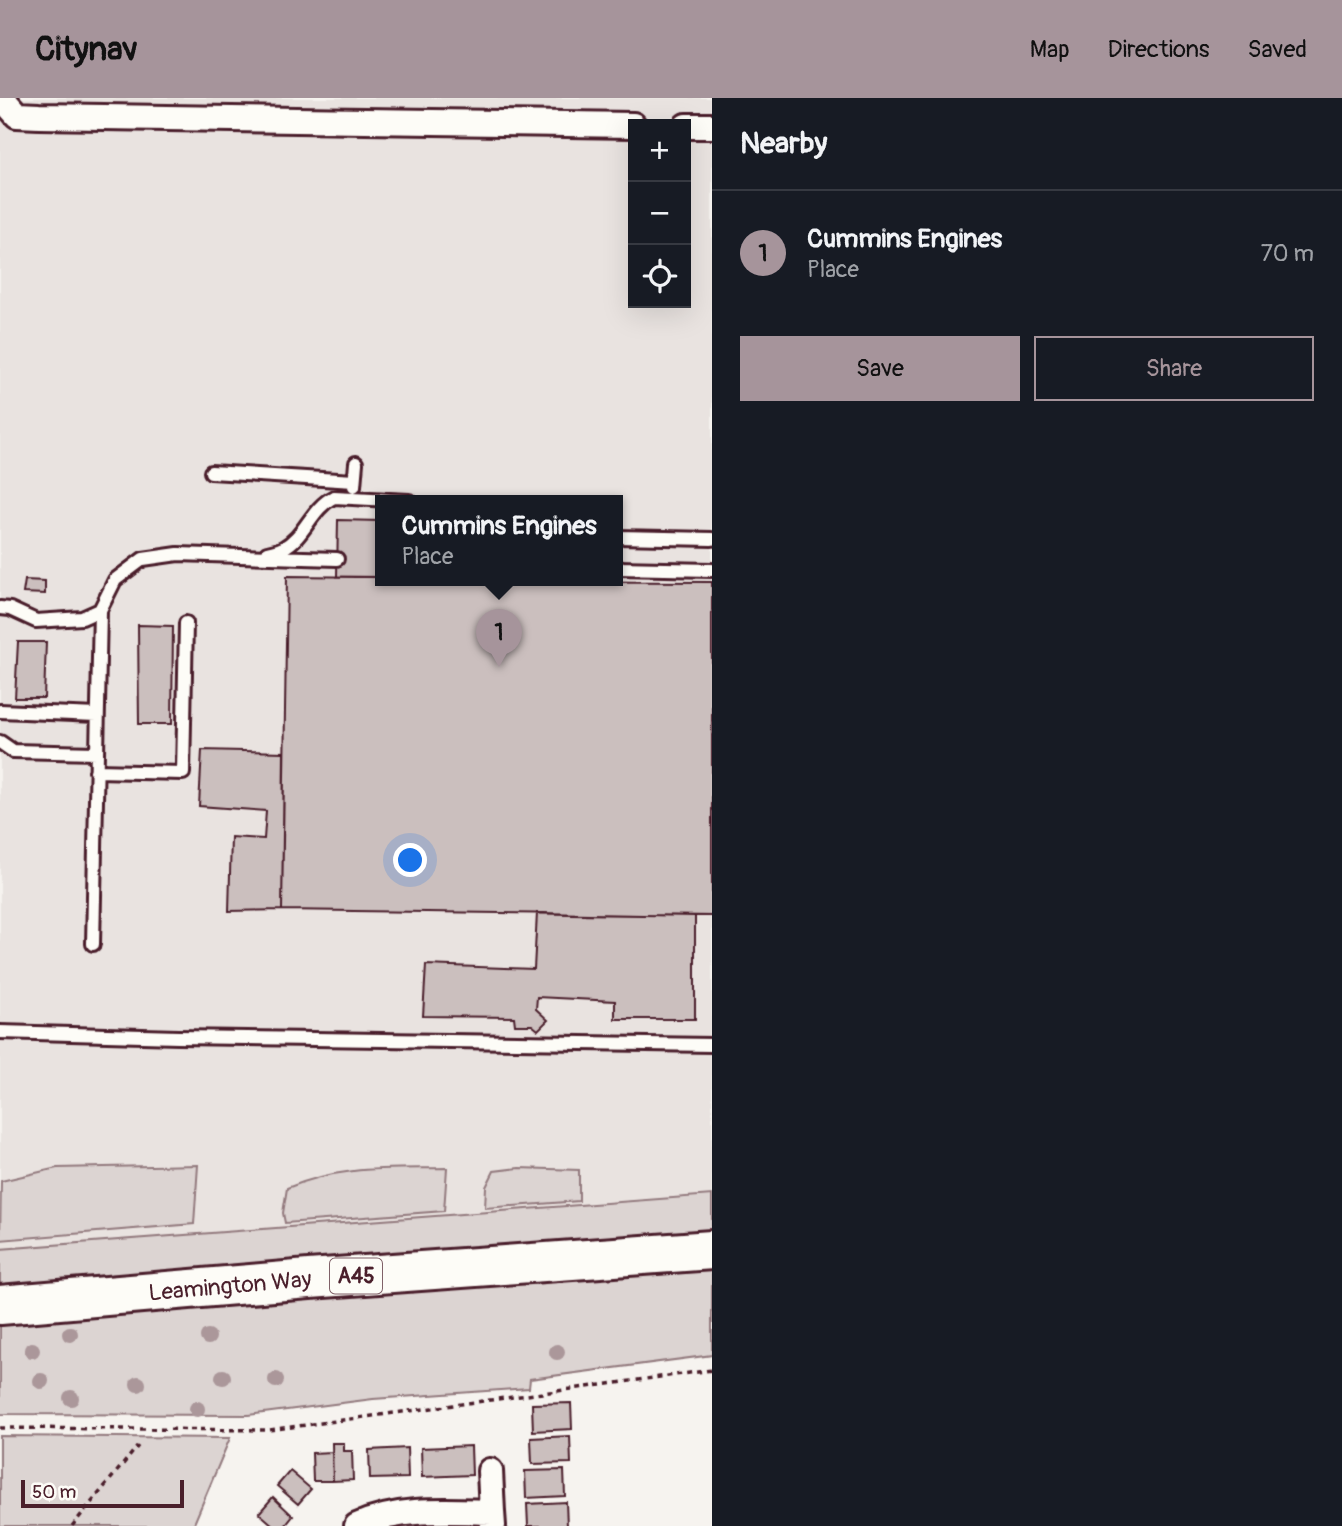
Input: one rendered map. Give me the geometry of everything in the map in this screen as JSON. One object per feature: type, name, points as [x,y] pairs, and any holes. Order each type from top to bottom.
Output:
[{"type":"highway","name":"Leamington Way","points":[[0,1305],[309,1279],[712,1250]]},
{"type":"street","points":[[2,98],[17,115],[39,117],[628,125]]},
{"type":"street","points":[[691,126],[712,126]]},
{"type":"street","points":[[357,1526],[373,1519],[407,1511],[492,1519],[490,1471]]},
{"type":"lane","points":[[353,497],[356,463]]},
{"type":"lane","points":[[211,472],[354,481]]},
{"type":"lane","points":[[246,556],[267,554],[285,548],[324,502],[334,498],[375,499]]},
{"type":"lane","points":[[623,537],[712,539]]},
{"type":"lane","points":[[93,943],[100,610],[115,580],[144,559],[178,554],[337,559]]},
{"type":"lane","points":[[623,568],[712,570]]},
{"type":"lane","points":[[0,608],[10,609],[36,621],[82,618],[100,610]]},
{"type":"lane","points":[[96,771],[183,773],[186,622]]},
{"type":"lane","points":[[0,711],[97,715]]},
{"type":"lane","points":[[0,742],[13,751],[96,753]]},
{"type":"lane","points":[[0,1032],[712,1045]]},
{"type":"path","points":[[0,1427],[269,1430],[712,1370]]},
{"type":"path","points":[[72,1526],[138,1446]]},
{"type":"shaded area","points":[[0,98],[712,98],[712,1195],[0,1249]]},
{"type":"shaded area","points":[[198,1165],[194,1224],[0,1240],[1,1181],[57,1168]]},
{"type":"shaded area","points":[[447,1168],[444,1211],[285,1223],[283,1213],[287,1188],[307,1181],[327,1175],[366,1170]]},
{"type":"shaded area","points":[[519,1168],[579,1170],[579,1201],[485,1208],[486,1187],[494,1171]]},
{"type":"shaded area","points":[[712,1195],[712,1239],[0,1287],[0,1249]]},
{"type":"shaded area","points":[[712,1266],[712,1355],[530,1379],[529,1388],[373,1399],[248,1415],[0,1414],[0,1320]]},
{"type":"shaded area","points":[[0,1436],[230,1438],[193,1526],[0,1526]]},
{"type":"building","points":[[338,520],[375,521],[375,577],[337,577]]},
{"type":"building","points":[[287,576],[375,577],[375,586],[623,586],[623,582],[712,582],[712,916],[282,910]]},
{"type":"building","points":[[25,580],[45,581],[45,594],[23,593]]},
{"type":"building","points":[[138,625],[173,626],[172,724],[139,724]]},
{"type":"building","points":[[18,642],[46,642],[44,698],[15,698]]},
{"type":"building","points":[[202,750],[284,752],[282,910],[229,911],[231,837],[264,839],[266,811],[199,806]]},
{"type":"building","points":[[537,913],[695,916],[695,1019],[615,1019],[615,1001],[537,997],[536,1009],[548,1020],[538,1030],[532,1025],[515,1025],[514,1017],[423,1016],[426,965],[534,969]]},
{"type":"building","points":[[571,1403],[572,1429],[533,1431],[532,1404]]},
{"type":"building","points":[[570,1436],[571,1463],[532,1464],[531,1438]]},
{"type":"building","points":[[332,1443],[344,1443],[344,1451],[352,1451],[353,1480],[333,1481]]},
{"type":"building","points":[[471,1446],[472,1475],[422,1477],[421,1448]]},
{"type":"building","points":[[407,1448],[408,1478],[370,1479],[369,1450]]},
{"type":"building","points":[[332,1452],[333,1481],[313,1481],[312,1453]]},
{"type":"building","points":[[564,1470],[565,1496],[526,1498],[525,1471]]},
{"type":"building","points":[[290,1471],[311,1489],[298,1504],[277,1486]]},
{"type":"building","points":[[273,1497],[293,1516],[285,1526],[274,1526],[259,1513]]},
{"type":"building","points":[[566,1502],[567,1526],[528,1526],[527,1504]]},
{"type":"place","name":"Cummins Engines","points":[[499,667]]}]
